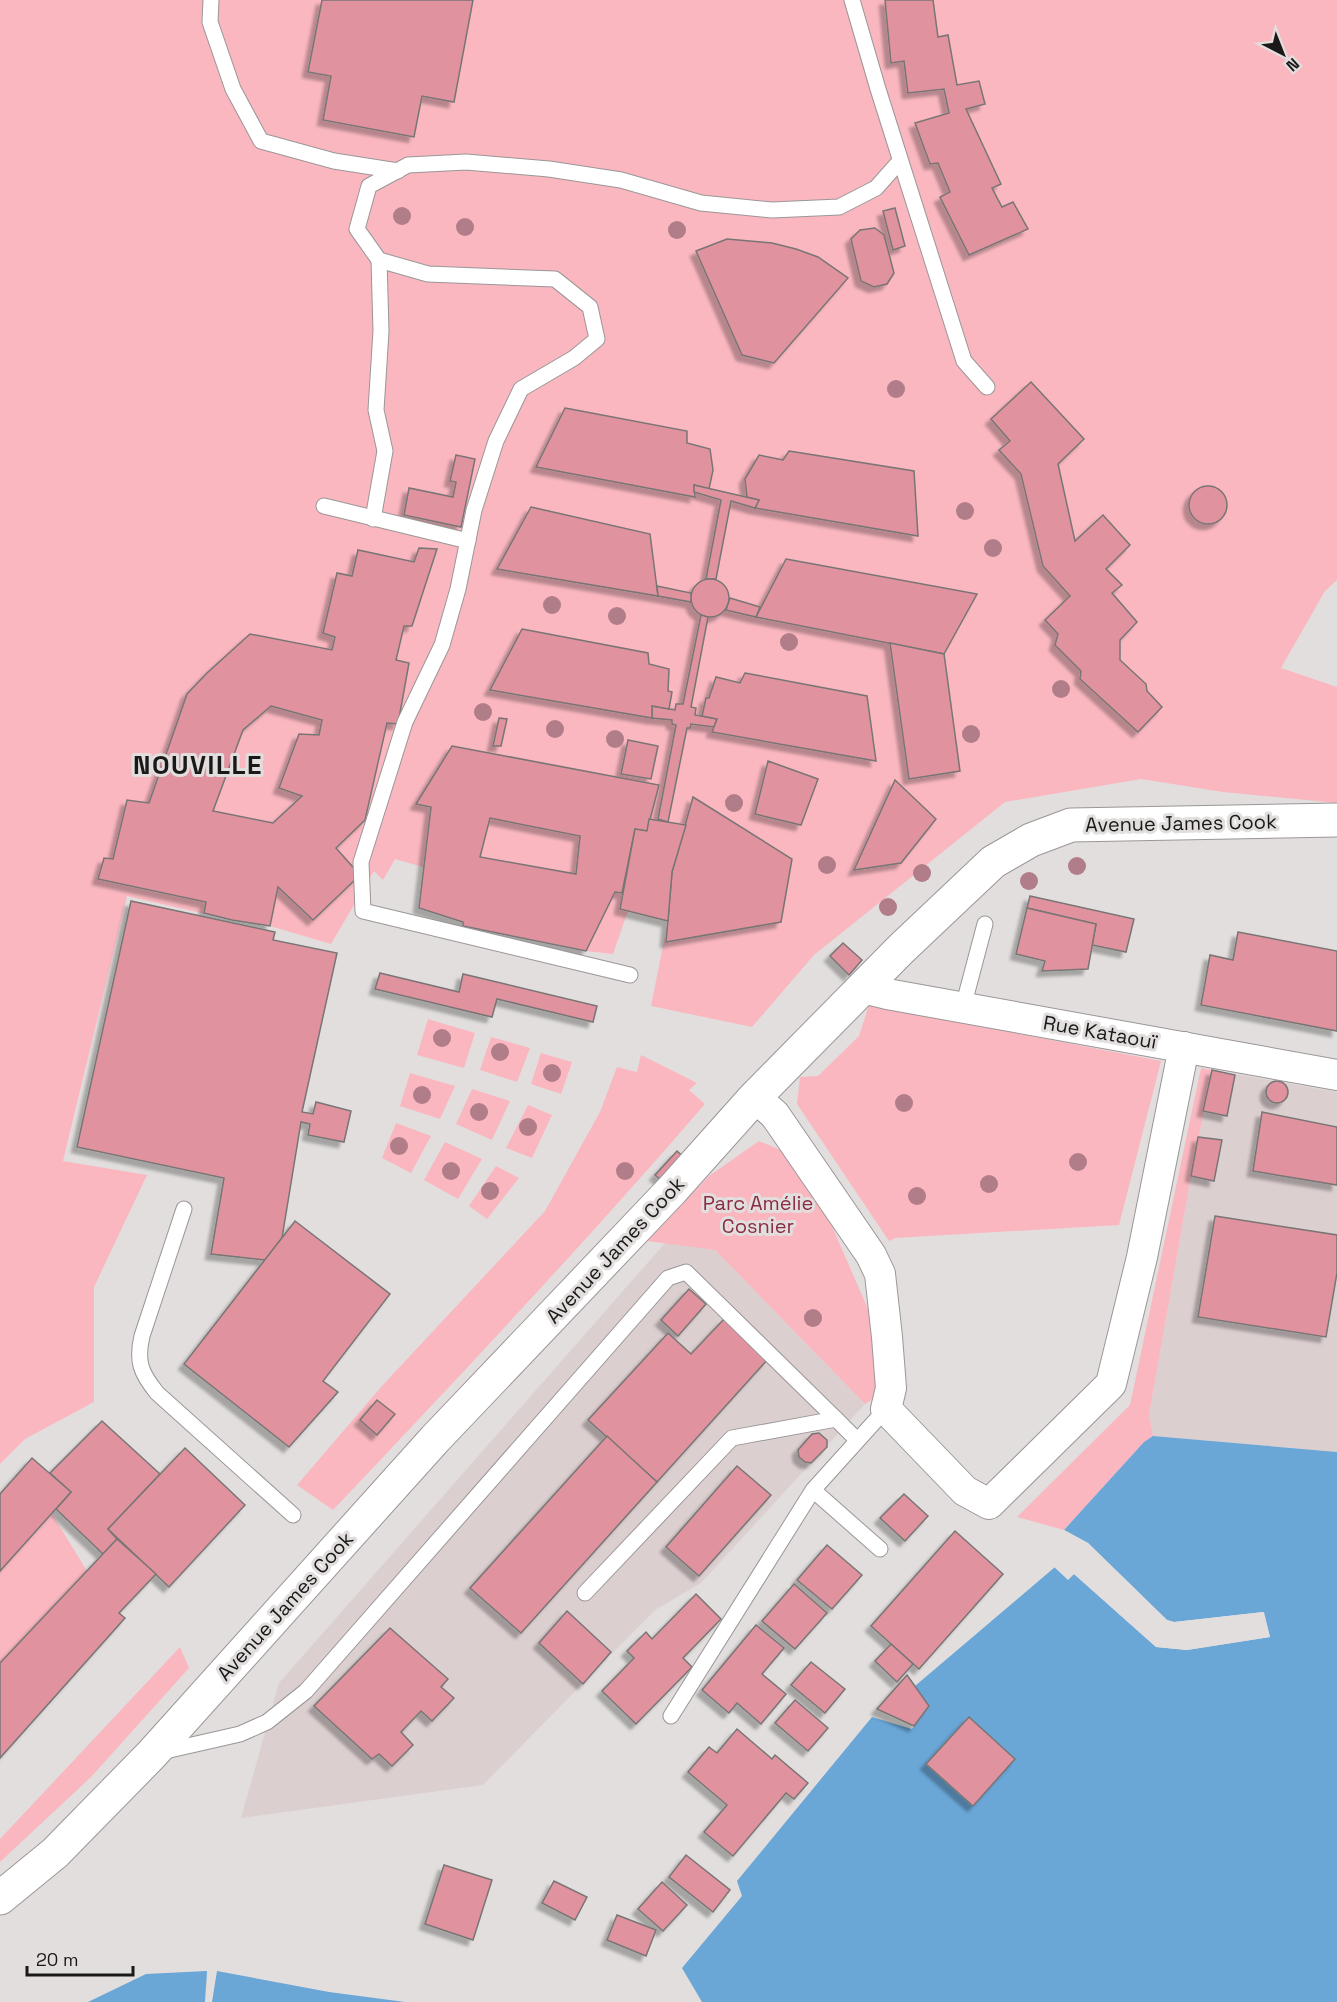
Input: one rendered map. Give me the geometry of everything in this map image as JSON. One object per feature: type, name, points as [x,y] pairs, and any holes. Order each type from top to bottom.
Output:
[{"type":"main road","name":"Avenue James Cook","points":[[0,1898],[55,1853],[152,1754],[435,1439],[672,1190],[755,1097],[901,949],[993,862],[1031,840],[1071,825],[1337,820]]},
{"type":"street","name":"Rue Kataouï","points":[[864,988],[1337,1075]]},
{"type":"street","points":[[755,1097],[775,1115],[872,1255],[880,1274],[891,1388],[886,1409],[965,1491],[989,1504],[1111,1384],[1142,1257],[1184,1047]]},
{"type":"lane","points":[[211,0],[210,22],[233,89],[261,141],[334,161],[398,171]]},
{"type":"lane","points":[[852,0],[900,161],[964,361],[987,387]]},
{"type":"lane","points":[[373,519],[385,451],[376,410],[381,331],[379,260],[357,229],[369,186],[408,165],[466,162],[549,169],[621,180],[701,202],[772,210],[839,207],[876,188],[900,161]]},
{"type":"lane","points":[[379,260],[428,274],[555,279],[590,307],[597,339],[574,358],[520,389],[496,441],[474,510],[458,589],[442,645],[405,722],[361,862],[363,911],[630,975]]},
{"type":"lane","points":[[324,506],[468,541]]},
{"type":"lane","points":[[963,1007],[985,924]]},
{"type":"lane","points":[[184,1209],[142,1336],[139,1351],[140,1366],[146,1379],[157,1393],[293,1515]]},
{"type":"lane","points":[[152,1754],[240,1734],[267,1722],[306,1691],[668,1278],[686,1272],[857,1440]]},
{"type":"lane","points":[[671,1716],[813,1490],[886,1409]]},
{"type":"lane","points":[[585,1593],[732,1438],[836,1419]]},
{"type":"lane","points":[[813,1490],[880,1549]]},
{"type":"shaded area","points":[[1212,1070],[1337,1092],[1337,1452],[1153,1436],[1149,1415]]},
{"type":"shaded area","points":[[665,1243],[715,1250],[865,1404],[701,1583],[655,1610],[483,1785],[241,1818],[279,1683]]},
{"type":"green space","points":[[0,0],[1337,0],[1337,580],[1325,591],[1281,668],[1337,687],[1337,803],[1223,792],[1141,779],[1005,802],[814,955],[752,1027],[651,1006],[668,921],[628,911],[613,954],[586,951],[423,867],[395,859],[383,880],[374,871],[331,944],[270,926],[232,920],[127,896],[63,1161],[147,1175],[94,1287],[94,1402],[25,1439],[0,1464]]},
{"type":"green space","points":[[869,1005],[1161,1061],[1119,1225],[895,1238],[889,1241],[797,1104],[800,1077],[818,1076],[859,1036]]},
{"type":"green space","points":[[428,1019],[475,1033],[464,1068],[417,1055]]},
{"type":"green space","points":[[491,1037],[530,1048],[517,1082],[480,1070]]},
{"type":"green space","points":[[541,1053],[572,1062],[561,1094],[531,1084]]},
{"type":"green space","points":[[641,1055],[697,1083],[689,1090],[705,1104],[568,1258],[333,1510],[297,1485],[381,1387],[545,1211],[600,1112],[617,1067],[637,1072]]},
{"type":"green space","points":[[1201,1068],[1212,1070],[1149,1415],[1153,1436],[1144,1442],[1064,1530],[1017,1517],[1130,1405]]},
{"type":"green space","points":[[410,1073],[455,1086],[440,1119],[400,1106]]},
{"type":"green space","points":[[472,1089],[510,1101],[492,1140],[456,1124]]},
{"type":"green space","points":[[528,1105],[552,1115],[532,1158],[506,1148]]},
{"type":"green space","points":[[396,1123],[431,1136],[411,1173],[382,1158]]},
{"type":"green space","name":"Parc Amélie Cosnier","points":[[759,1141],[793,1155],[827,1215],[872,1318],[882,1394],[865,1404],[715,1250],[647,1241],[709,1176]]},
{"type":"green space","points":[[445,1142],[482,1159],[458,1199],[424,1180]]},
{"type":"green space","points":[[496,1166],[519,1178],[487,1219],[469,1206]]},
{"type":"green space","points":[[52,1514],[87,1571],[0,1663],[0,1571]]},
{"type":"green space","points":[[180,1647],[189,1668],[91,1777],[0,1862],[0,1839]]},
{"type":"water","points":[[1153,1436],[1337,1452],[1337,2002],[702,2002],[682,1968],[742,1896],[737,1881],[872,1717],[912,1729],[929,1706],[915,1686],[1055,1567],[1068,1579],[1074,1574],[1156,1647],[1187,1650],[1270,1637],[1263,1612],[1174,1622],[1167,1620],[1088,1543],[1064,1530],[1144,1442]]},
{"type":"water","points":[[207,1971],[205,2002],[88,2002],[146,1974]]},
{"type":"water","points":[[217,1971],[329,1992],[405,2002],[212,2002]]},
{"type":"pier","points":[[1064,1530],[1088,1543],[1167,1620],[1174,1622],[1264,1612],[1270,1637],[1187,1650],[1156,1647],[1074,1574],[1068,1580],[1052,1565],[1056,1565],[1068,1575],[1075,1571],[1157,1644],[1187,1647],[1266,1635],[1261,1616],[1174,1625],[1166,1623],[1086,1545],[1062,1533]]},
{"type":"building","points":[[322,0],[473,0],[454,102],[422,96],[414,137],[323,120],[331,76],[308,72]]},
{"type":"building","points":[[885,0],[933,0],[938,37],[948,35],[957,85],[979,81],[985,104],[966,109],[1001,184],[992,188],[1002,207],[1013,202],[1028,229],[969,255],[940,197],[950,192],[938,163],[930,164],[915,123],[949,113],[944,89],[908,93],[904,61],[891,63]]},
{"type":"building","points":[[895,208],[905,246],[893,250],[883,211]]},
{"type":"building","points":[[875,228],[884,235],[894,273],[887,284],[874,287],[861,281],[851,239],[860,230]]},
{"type":"building","points":[[727,239],[772,243],[796,249],[818,257],[848,278],[774,363],[742,355],[696,251]]},
{"type":"building","points":[[1031,382],[1084,439],[1058,464],[1075,541],[1103,515],[1130,545],[1106,569],[1122,585],[1112,593],[1137,622],[1120,640],[1120,660],[1146,684],[1147,691],[1162,707],[1138,732],[1080,679],[1081,671],[1055,645],[1058,634],[1045,620],[1070,596],[1043,566],[1021,474],[999,450],[1010,441],[991,419]]},
{"type":"building","points":[[565,408],[687,431],[687,443],[710,449],[713,470],[709,489],[694,485],[695,497],[536,467]]},
{"type":"building","points":[[789,451],[914,471],[918,536],[755,508],[759,500],[747,497],[745,479],[759,455],[783,460]]},
{"type":"building","points":[[456,455],[475,459],[461,527],[404,515],[409,488],[453,497],[456,482],[450,481]]},
{"type":"building","points":[[694,485],[759,500],[755,508],[731,501],[716,579],[706,579],[721,500],[694,492]]},
{"type":"building","points":[[1208,486],[1222,491],[1227,505],[1222,519],[1208,524],[1194,519],[1189,505],[1194,491]]},
{"type":"building","points":[[531,507],[650,534],[658,596],[497,569]]},
{"type":"building","points":[[419,548],[437,549],[412,626],[404,626],[396,660],[409,663],[398,724],[387,723],[365,820],[336,848],[360,875],[313,920],[278,887],[270,926],[204,913],[206,902],[98,879],[104,858],[113,859],[127,800],[149,803],[187,694],[207,673],[250,634],[332,650],[335,637],[323,633],[337,573],[352,576],[358,550],[414,562]],"holes":[[[271,706],[322,720],[319,735],[299,734],[279,788],[302,796],[273,823],[213,811],[243,730]]]},
{"type":"building","points":[[786,559],[977,594],[944,654],[756,617]]},
{"type":"building","points":[[710,579],[724,584],[729,598],[724,612],[710,617],[696,612],[691,598],[696,584]]},
{"type":"building","points":[[657,586],[691,593],[691,602],[658,596]]},
{"type":"building","points":[[730,598],[760,607],[756,617],[726,610]]},
{"type":"building","points":[[701,615],[708,617],[691,707],[696,708],[695,715],[717,719],[714,727],[691,724],[690,728],[687,728],[668,822],[658,819],[676,725],[672,724],[672,720],[652,718],[652,706],[675,710],[676,704],[683,704]]},
{"type":"building","points":[[522,629],[648,653],[649,664],[669,669],[668,691],[672,692],[669,709],[652,706],[652,718],[490,690]]},
{"type":"building","points":[[890,643],[944,654],[960,771],[909,779]]},
{"type":"building","points":[[745,673],[867,696],[876,761],[712,732],[717,719],[702,716],[706,698],[709,698],[716,677],[740,683]]},
{"type":"building","points":[[499,718],[507,719],[501,746],[493,746]]},
{"type":"building","points":[[628,740],[658,746],[651,779],[621,774]]},
{"type":"building","points":[[452,746],[659,785],[647,831],[635,829],[622,893],[615,892],[586,951],[463,926],[463,922],[419,908],[431,807],[416,804]],"holes":[[[490,818],[580,836],[576,874],[480,857]]]},
{"type":"building","points":[[768,761],[818,779],[801,825],[755,814]]},
{"type":"building","points":[[895,780],[936,819],[901,863],[854,870]]},
{"type":"building","points":[[693,797],[792,859],[781,922],[666,942],[672,872]]},
{"type":"building","points":[[649,819],[686,825],[672,872],[668,921],[620,909],[635,829],[647,831]]},
{"type":"building","points":[[1030,896],[1134,919],[1126,952],[1092,945],[1096,924],[1027,908]]},
{"type":"building","points":[[131,901],[275,932],[273,940],[337,953],[302,1112],[313,1114],[316,1102],[351,1111],[344,1142],[308,1135],[310,1124],[301,1122],[282,1238],[265,1260],[211,1254],[224,1178],[77,1147]]},
{"type":"building","points":[[1027,908],[1096,924],[1088,969],[1042,971],[1045,961],[1016,954]]},
{"type":"building","points":[[1238,932],[1337,951],[1337,1031],[1201,1005],[1210,955],[1233,960]]},
{"type":"building","points":[[843,943],[862,960],[849,975],[830,956]]},
{"type":"building","points":[[380,973],[459,992],[463,974],[597,1006],[593,1022],[497,999],[492,1017],[375,989]]},
{"type":"building","points":[[1212,1070],[1235,1075],[1227,1116],[1203,1111]]},
{"type":"building","points":[[1277,1081],[1285,1084],[1288,1092],[1285,1100],[1277,1103],[1269,1100],[1266,1092],[1269,1084]]},
{"type":"building","points":[[1262,1112],[1337,1127],[1337,1185],[1253,1171]]},
{"type":"building","points":[[1198,1137],[1222,1140],[1214,1181],[1191,1176]]},
{"type":"building","points":[[677,1151],[687,1160],[665,1183],[655,1175]]},
{"type":"building","points":[[1215,1216],[1337,1235],[1337,1273],[1326,1337],[1198,1317]]},
{"type":"building","points":[[295,1221],[390,1294],[323,1381],[338,1392],[289,1447],[184,1364]]},
{"type":"building","points":[[689,1289],[706,1304],[678,1336],[661,1320]]},
{"type":"building","points":[[724,1319],[768,1359],[657,1482],[588,1420],[668,1333],[691,1354]]},
{"type":"building","points":[[377,1400],[395,1414],[377,1435],[360,1420]]},
{"type":"building","points":[[102,1421],[160,1474],[108,1529],[117,1539],[103,1554],[56,1509],[71,1492],[50,1473]]},
{"type":"building","points":[[819,1433],[827,1440],[827,1447],[811,1463],[805,1462],[799,1457],[798,1450],[812,1434]]},
{"type":"building","points":[[607,1436],[657,1482],[521,1633],[470,1588]]},
{"type":"building","points":[[185,1448],[245,1505],[169,1587],[108,1529]]},
{"type":"building","points":[[32,1458],[71,1492],[0,1571],[0,1494]]},
{"type":"building","points":[[737,1466],[771,1495],[699,1576],[666,1547]]},
{"type":"building","points":[[904,1494],[928,1516],[905,1541],[880,1518]]},
{"type":"building","points":[[955,1531],[1003,1574],[919,1669],[871,1626]]},
{"type":"building","points":[[117,1539],[156,1574],[119,1613],[125,1618],[0,1758],[0,1663]]},
{"type":"building","points":[[827,1545],[862,1575],[832,1609],[797,1580]]},
{"type":"building","points":[[794,1584],[827,1613],[795,1649],[762,1621]]},
{"type":"building","points":[[696,1594],[721,1619],[683,1658],[692,1667],[636,1724],[602,1691],[634,1658],[627,1651],[646,1632],[652,1639]]},
{"type":"building","points":[[567,1611],[611,1652],[583,1684],[539,1643]]},
{"type":"building","points":[[756,1625],[784,1648],[762,1674],[786,1694],[761,1724],[737,1703],[729,1713],[702,1690]]},
{"type":"building","points":[[390,1628],[448,1679],[441,1687],[454,1698],[432,1721],[421,1711],[401,1732],[413,1745],[392,1766],[379,1754],[372,1759],[314,1706]]},
{"type":"building","points":[[891,1644],[913,1664],[897,1682],[875,1661]]},
{"type":"building","points":[[811,1662],[845,1689],[825,1713],[791,1685]]},
{"type":"building","points":[[907,1675],[929,1706],[914,1726],[877,1709]]},
{"type":"building","points":[[795,1700],[828,1728],[808,1751],[775,1723]]},
{"type":"building","points":[[969,1717],[1015,1759],[973,1806],[926,1764]]},
{"type":"building","points":[[737,1729],[772,1759],[775,1755],[808,1783],[794,1799],[786,1793],[733,1856],[704,1832],[727,1805],[688,1772],[709,1747],[717,1753]]},
{"type":"building","points":[[686,1855],[730,1890],[713,1912],[669,1877]]},
{"type":"building","points":[[444,1865],[492,1880],[473,1940],[425,1924]]},
{"type":"building","points":[[554,1881],[587,1897],[575,1920],[542,1903]]},
{"type":"building","points":[[662,1882],[687,1905],[663,1931],[638,1909]]},
{"type":"building","points":[[617,1915],[656,1930],[646,1956],[607,1940]]},
{"type":"district","name":"NOUVILLE","points":[[198,765]]}]
